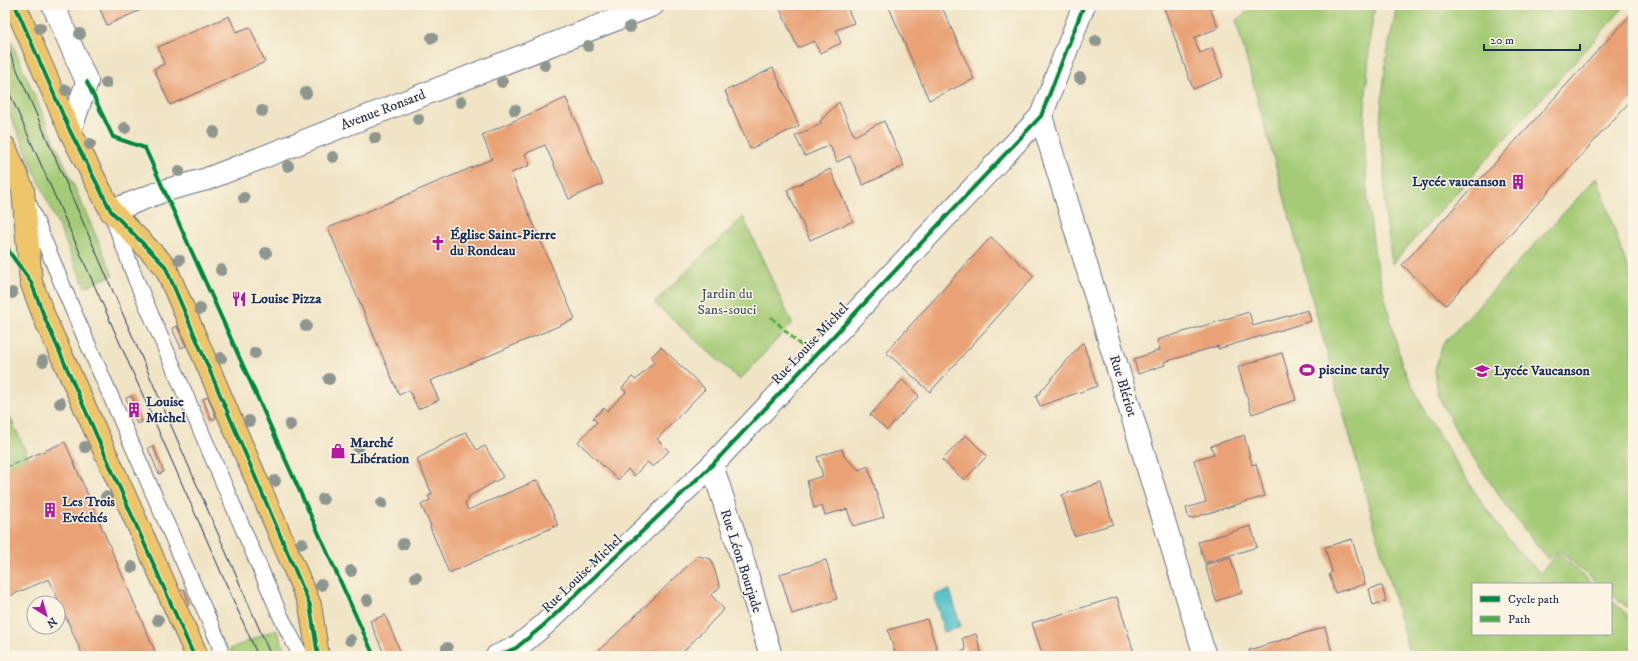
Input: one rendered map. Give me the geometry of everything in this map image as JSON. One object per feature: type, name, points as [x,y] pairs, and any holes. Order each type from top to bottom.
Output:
[{"type":"main road","points":[[15,5],[70,131],[111,211],[165,266],[310,605],[318,656]]},
{"type":"main road","points":[[5,147],[23,190],[31,282],[46,321],[196,656]]},
{"type":"street","points":[[53,5],[86,82],[70,131]]},
{"type":"street","name":"Avenue Ronsard","points":[[111,211],[163,191],[207,179],[653,5]]},
{"type":"street","name":"Rue Louise Michel","points":[[497,656],[516,648],[544,625],[712,465],[1041,116],[1084,5]]},
{"type":"street","name":"Rue Blériot","points":[[1041,116],[1205,656]]},
{"type":"street","name":"Rue Léon Bourjade","points":[[712,465],[744,564],[771,656]]},
{"type":"lane","points":[[23,190],[72,308],[219,643],[221,656]]},
{"type":"lane","points":[[111,211],[136,280],[281,617],[301,656]]},
{"type":"green space","points":[[1255,5],[1375,5],[1370,38],[1364,123],[1367,191],[1375,258],[1402,365],[1429,419],[1474,491],[1506,537],[1540,573],[1558,553],[1592,583],[1472,583],[1472,635],[1612,635],[1612,601],[1633,620],[1633,648],[1626,656],[1410,656],[1236,21]]},
{"type":"green space","points":[[1397,5],[1626,5],[1392,264],[1385,211],[1384,164],[1379,133],[1386,58]]},
{"type":"green space","points":[[5,28],[113,275],[85,287],[5,103]]},
{"type":"green space","points":[[1597,177],[1633,285],[1633,612],[1612,595],[1612,583],[1598,583],[1559,551],[1548,559],[1507,507],[1460,438],[1438,395],[1435,369],[1443,344]]},
{"type":"green space","name":"Jardin du Sans-souci","points":[[743,217],[792,323],[740,380],[654,303]]},
{"type":"green space","points":[[5,406],[29,458],[5,468]]},
{"type":"green space","points":[[276,629],[288,656],[233,656],[230,649]]},
{"type":"water","points":[[950,590],[961,627],[944,632],[934,595]]},
{"type":"building","points":[[98,5],[152,5],[107,25]]},
{"type":"building","points":[[784,5],[846,5],[854,23],[836,30],[841,43],[820,53],[814,41],[798,48],[779,7]]},
{"type":"building","points":[[888,5],[941,5],[974,79],[929,100]]},
{"type":"building","points":[[1163,5],[1219,5],[1210,8],[1218,28],[1194,38],[1200,53],[1212,48],[1223,77],[1193,89]]},
{"type":"building","name":"Lycée vaucanson","points":[[1633,12],[1633,98],[1446,305],[1402,265]]},
{"type":"building","points":[[229,16],[236,32],[250,27],[265,62],[170,105],[154,69],[164,64],[158,47]]},
{"type":"building","points":[[773,68],[799,126],[750,149],[725,91]]},
{"type":"building","name":"Église Saint-Pierre du Rondeau","points":[[566,98],[603,184],[569,199],[545,145],[525,154],[530,165],[511,173],[575,319],[430,381],[439,400],[418,409],[409,390],[399,395],[328,228],[492,159],[482,135]]},
{"type":"building","points":[[839,102],[854,136],[884,121],[904,166],[863,185],[850,156],[837,162],[830,145],[805,156],[795,136],[821,124],[820,121]]},
{"type":"building","points":[[830,169],[853,221],[810,240],[787,190]]},
{"type":"building","points":[[991,237],[1034,276],[930,392],[886,352]]},
{"type":"building","points":[[1308,310],[1311,321],[1218,349],[1218,346],[1164,362],[1165,365],[1138,374],[1134,359],[1160,350],[1157,340],[1249,312],[1253,326]]},
{"type":"building","points":[[177,326],[186,346],[181,348],[172,328]]},
{"type":"building","points":[[1083,342],[1097,386],[1040,406],[1036,397]]},
{"type":"building","points":[[661,347],[705,389],[657,439],[669,451],[653,467],[647,462],[634,476],[628,469],[618,480],[578,442],[597,422],[593,418],[604,408],[607,411],[626,392],[622,388],[632,377],[636,380],[655,361],[651,357]]},
{"type":"building","points":[[1282,353],[1296,400],[1252,414],[1238,367]]},
{"type":"building","points":[[902,380],[919,396],[887,430],[870,415]]},
{"type":"building","name":"Louise Michel","points":[[132,396],[142,422],[137,424],[126,398]]},
{"type":"building","name":"Louise Michel","points":[[208,397],[216,418],[211,420],[203,399]]},
{"type":"building","points":[[466,432],[477,450],[485,446],[503,477],[468,497],[469,500],[465,502],[468,510],[538,480],[558,525],[449,573],[430,527],[431,526],[421,505],[430,500],[428,496],[432,494],[417,459]]},
{"type":"building","points":[[966,435],[987,456],[964,480],[942,460]]},
{"type":"building","points":[[1244,435],[1252,465],[1256,464],[1265,496],[1189,519],[1186,508],[1206,502],[1194,460],[1214,454],[1211,446]]},
{"type":"building","name":"Les Trois Evéchés","points":[[65,442],[157,656],[83,656],[66,618],[66,595],[56,595],[49,579],[5,598],[5,468]]},
{"type":"building","name":"Louise Michel","points":[[153,446],[164,472],[159,474],[148,448]]},
{"type":"building","points":[[842,449],[844,456],[859,470],[868,466],[884,517],[853,526],[847,509],[825,515],[822,506],[814,508],[807,481],[823,476],[817,457]]},
{"type":"building","points":[[1101,483],[1113,524],[1074,536],[1062,495]]},
{"type":"building","points":[[1251,526],[1257,547],[1205,563],[1198,542]]},
{"type":"building","points":[[1352,539],[1365,584],[1335,593],[1329,574],[1332,572],[1325,547]]},
{"type":"building","points":[[698,556],[711,559],[720,587],[711,595],[724,609],[679,656],[593,656]]},
{"type":"building","points":[[1230,557],[1242,593],[1216,601],[1205,565]]},
{"type":"building","points":[[826,560],[837,599],[792,614],[780,574]]},
{"type":"building","points":[[1382,586],[1386,601],[1373,605],[1369,589]]},
{"type":"building","points":[[184,589],[190,604],[185,605],[179,591]]},
{"type":"building","points":[[1117,597],[1135,656],[1043,656],[1032,623]]},
{"type":"building","points":[[385,615],[401,653],[393,656],[385,656],[370,621]]},
{"type":"building","points":[[927,619],[939,656],[896,656],[888,630]]},
{"type":"building","points":[[1325,627],[1333,656],[1251,656],[1249,650]]},
{"type":"building","points":[[976,634],[982,656],[947,656],[966,650],[962,638]]},
{"type":"tram line","points":[[5,42],[271,656]]},
{"type":"tram line","points":[[5,83],[258,656]]},
{"type":"marked path","points":[[771,317],[813,357]]},
{"type":"cycle path","points":[[15,5],[70,131],[111,211],[165,266],[310,605],[318,656]]},
{"type":"cycle path","points":[[497,656],[516,648],[544,625],[712,465],[1041,116],[1084,5]]},
{"type":"cycle path","points":[[87,82],[113,137],[145,148],[374,656]]},
{"type":"cycle path","points":[[5,241],[10,253],[31,282],[46,321],[194,656]]},
{"type":"place","name":"Lycée vaucanson","points":[[1518,182]]},
{"type":"place","name":"Église Saint-Pierre du Rondeau","points":[[438,243]]},
{"type":"place","name":"Louise Pizza","points":[[239,299]]},
{"type":"place","name":"piscine tardy","points":[[1307,370]]},
{"type":"place","name":"Lycée Vaucanson","points":[[1482,371]]},
{"type":"place","name":"Louise Michel","points":[[134,410]]},
{"type":"place","name":"Marché Libération","points":[[338,451]]},
{"type":"place","name":"Les Trois Evéchés","points":[[50,510]]}]
